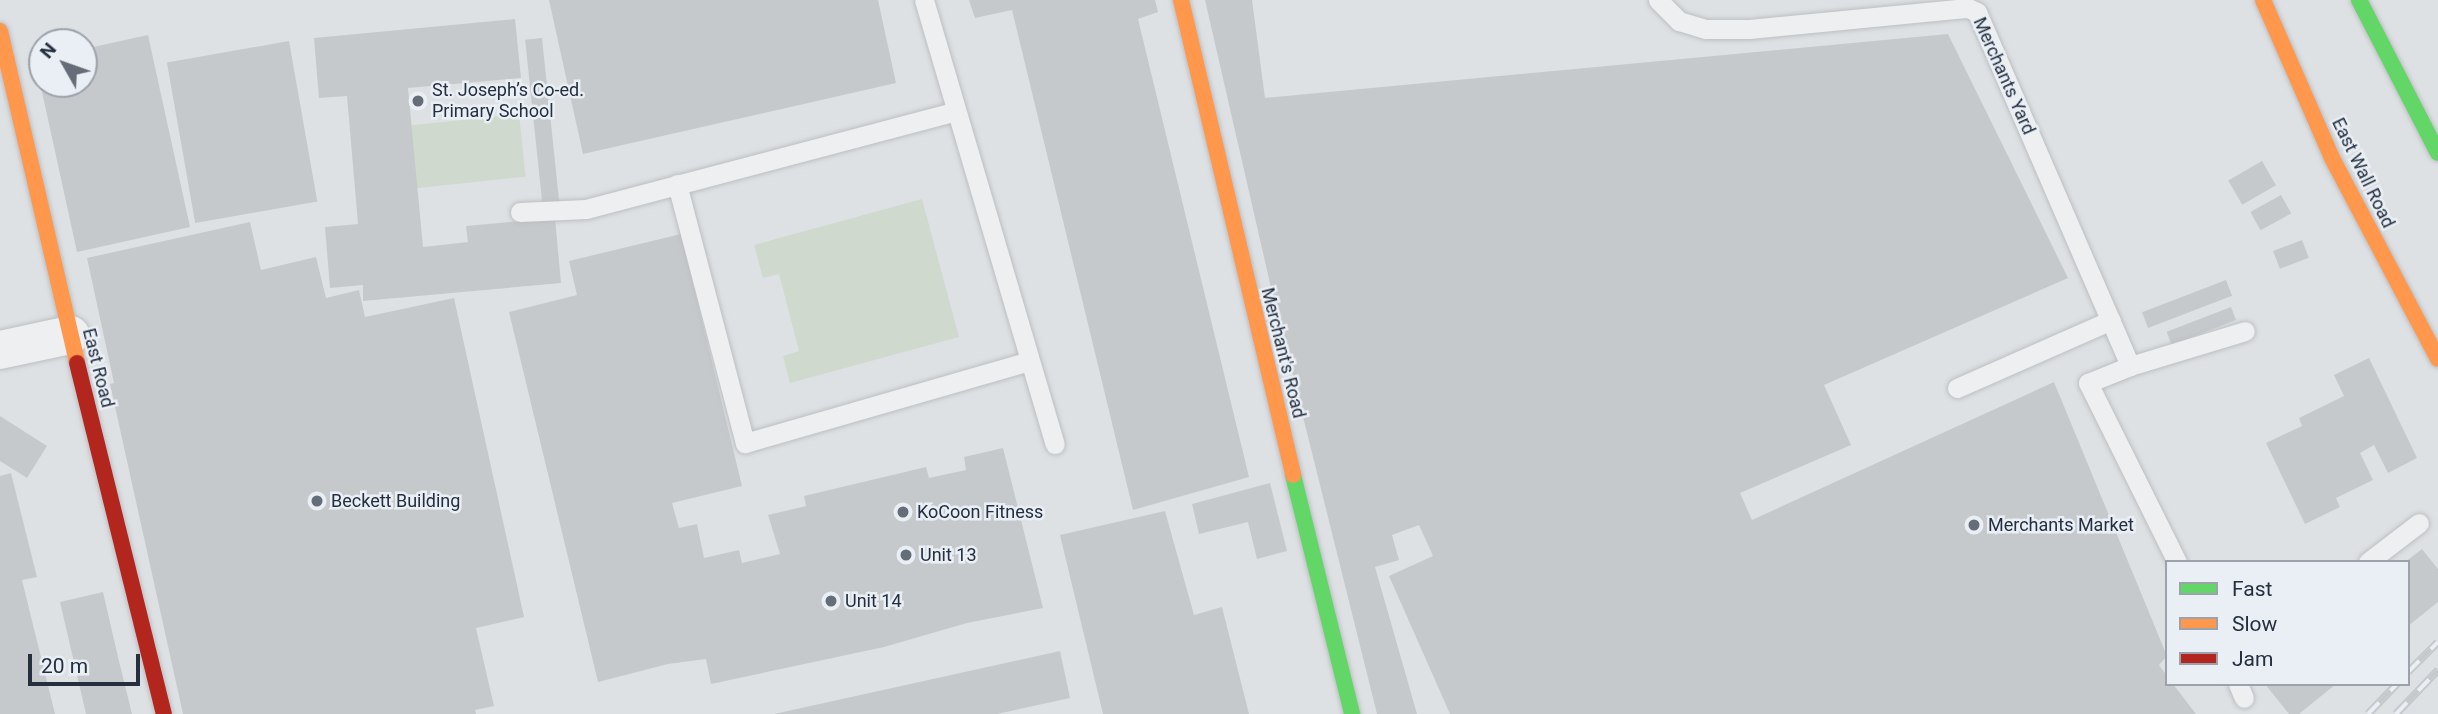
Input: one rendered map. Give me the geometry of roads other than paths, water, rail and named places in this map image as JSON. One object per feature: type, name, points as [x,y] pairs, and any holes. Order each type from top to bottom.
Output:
[{"type":"street","name":"Merchant's Road","points":[[1181,0],[1231,220],[1352,714]]},
{"type":"street","name":"East Wall Road","points":[[2263,0],[2332,159],[2438,359]]},
{"type":"street","points":[[2359,0],[2438,153]]},
{"type":"street","name":"East Road","points":[[0,31],[70,335],[164,714]]},
{"type":"street","points":[[0,350],[70,335]]},
{"type":"lane","points":[[924,0],[1055,444]]},
{"type":"lane","name":"Merchants Yard","points":[[1658,0],[1679,20],[1706,29],[1749,29],[1968,8],[1977,12],[2130,366]]},
{"type":"lane","points":[[520,212],[586,209],[956,111]]},
{"type":"lane","points":[[677,184],[745,443],[1029,361]]},
{"type":"lane","points":[[1957,388],[2111,320]]},
{"type":"lane","points":[[2176,560],[2088,383],[2130,366],[2245,331]]},
{"type":"lane","points":[[2371,560],[2418,523]]},
{"type":"railway","points":[[2410,670],[2438,642]]},
{"type":"railway","points":[[2396,714],[2438,670]]},
{"type":"railway","points":[[2368,714],[2395,686]]},
{"type":"place","name":"St. Joseph’s Co-ed. Primary School","points":[[418,101]]},
{"type":"place","name":"Beckett Building","points":[[317,501]]},
{"type":"place","name":"KoCoon Fitness","points":[[903,512]]},
{"type":"place","name":"Merchants Market","points":[[1974,525]]},
{"type":"place","name":"Unit 13","points":[[906,555]]},
{"type":"place","name":"Unit 14","points":[[831,601]]}]
